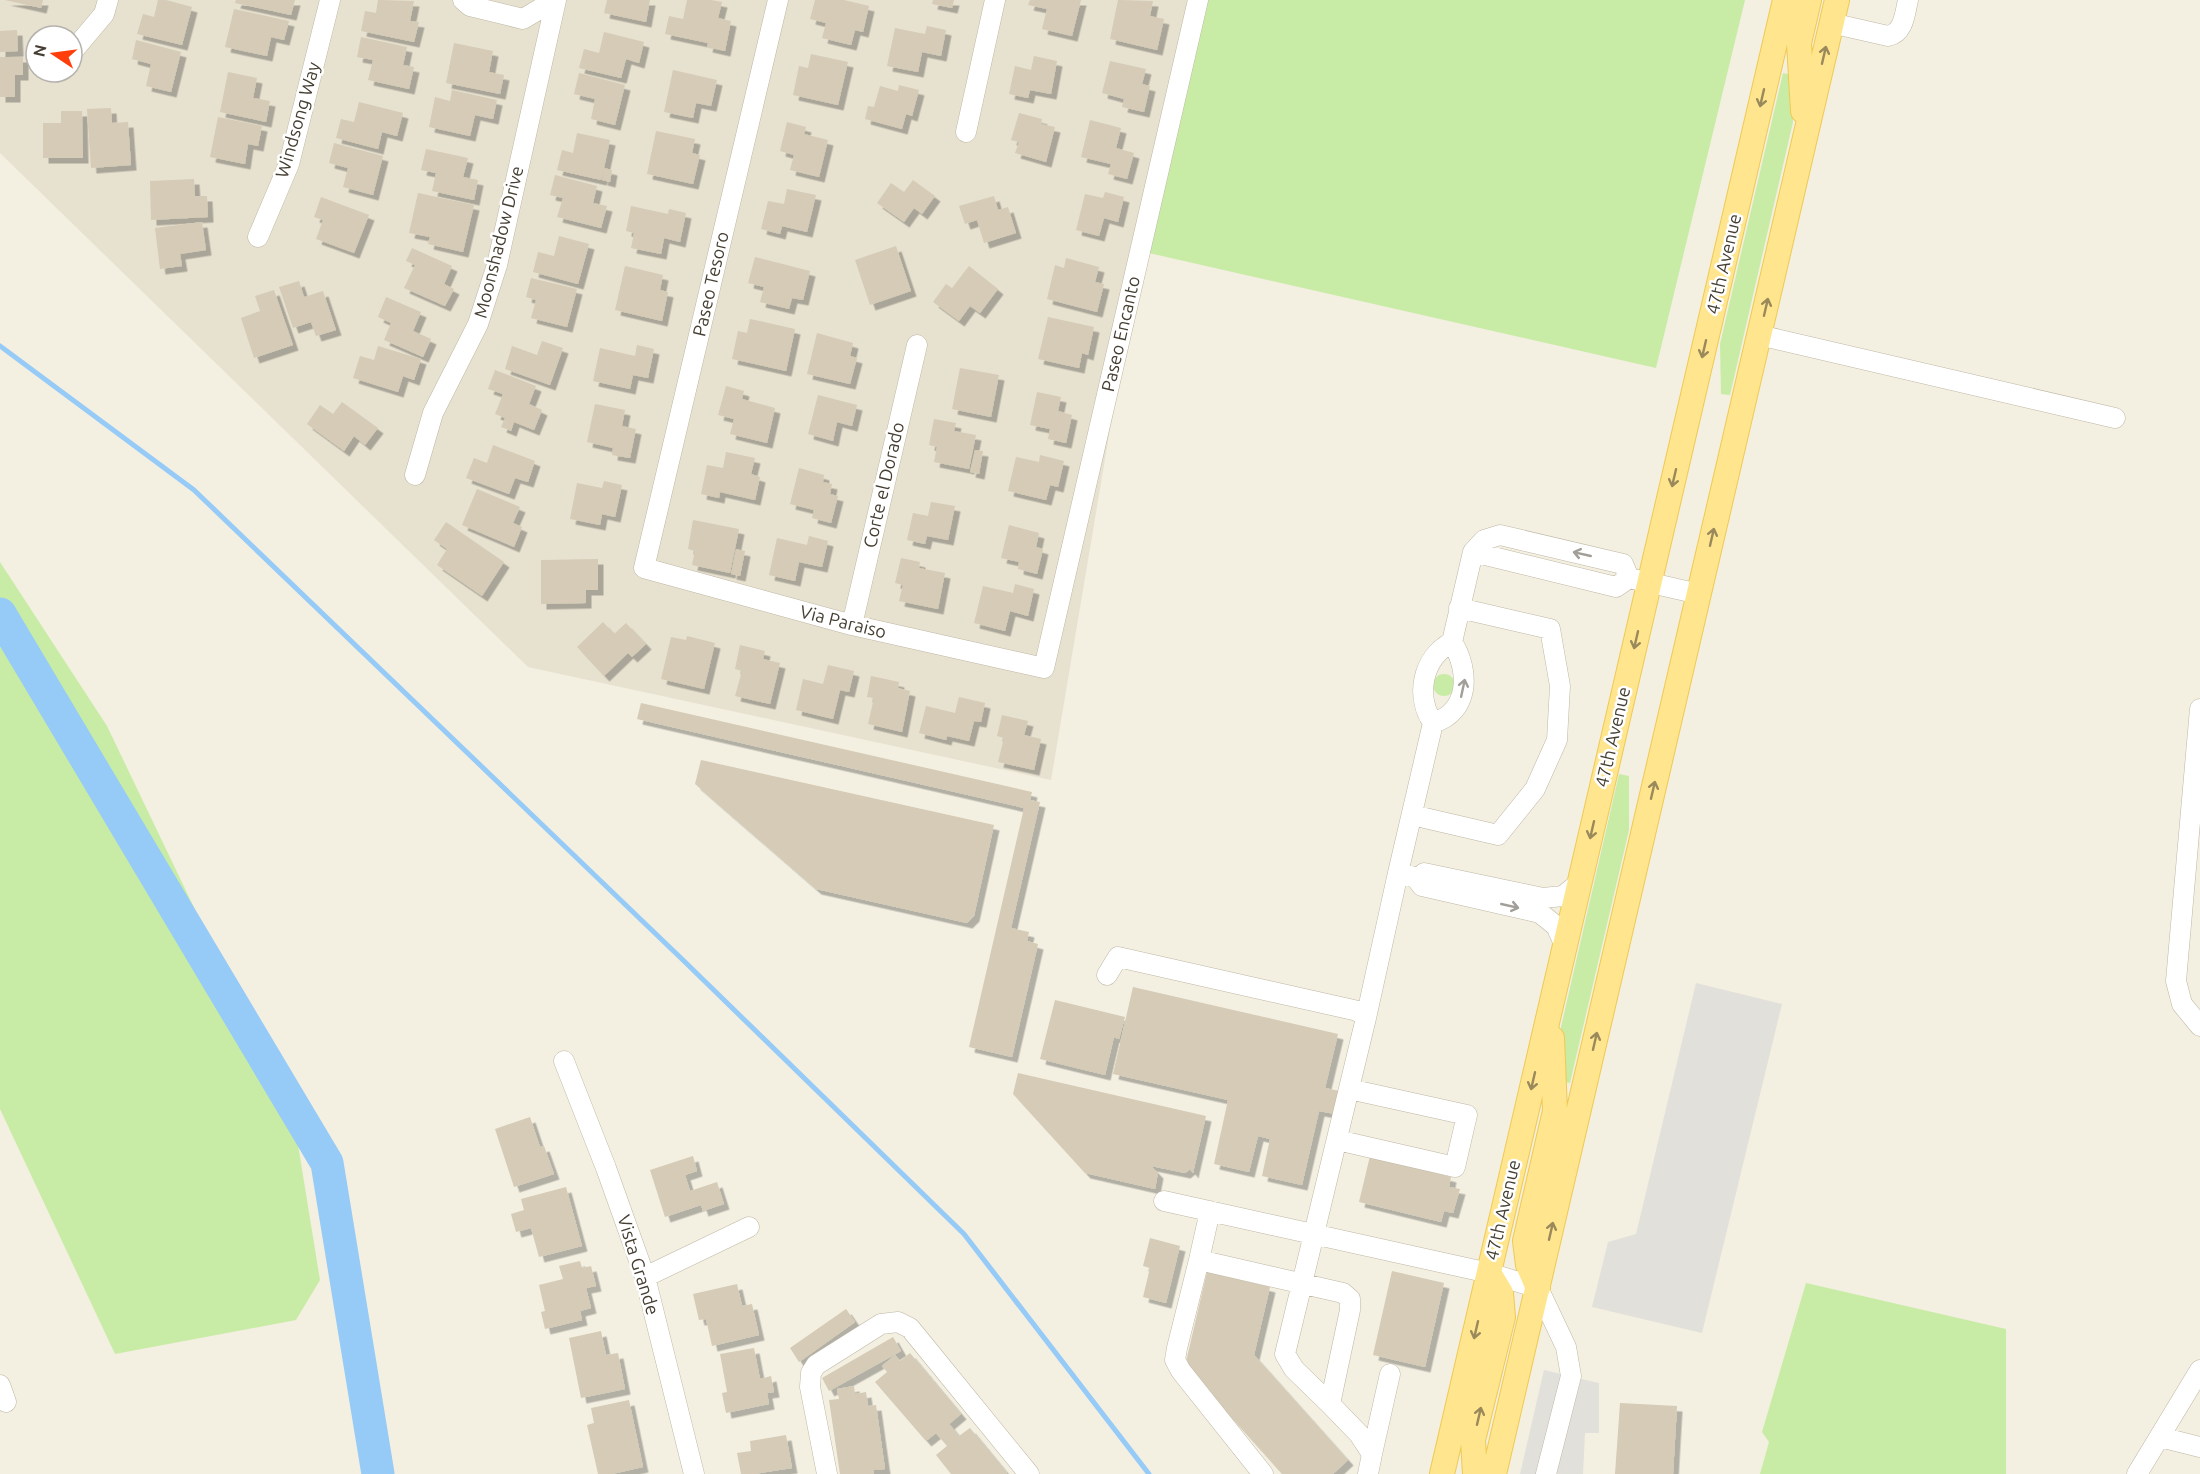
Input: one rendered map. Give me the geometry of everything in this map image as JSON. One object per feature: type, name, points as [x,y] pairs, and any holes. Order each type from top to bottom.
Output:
[{"type":"main road","name":"47th Avenue","points":[[1443,1474],[1579,883],[1639,581],[1785,0]]},
{"type":"main road","points":[[1805,137],[1799,43],[1809,0]]},
{"type":"main road","points":[[1494,1474],[1834,11]]},
{"type":"main road","points":[[1538,1288],[1528,1265],[1525,1241],[1555,1111],[1551,1005]]},
{"type":"main road","points":[[1475,1474],[1473,1440],[1503,1317],[1501,1293],[1489,1273]]},
{"type":"street","points":[[84,38],[104,14],[108,0]]},
{"type":"street","name":"Windsong Way","points":[[258,237],[289,164],[330,0]]},
{"type":"street","points":[[463,0],[470,6],[523,19],[556,0]]},
{"type":"street","name":"Moonshadow Drive","points":[[415,475],[433,413],[478,324],[497,265],[556,0]]},
{"type":"street","name":"Paseo Tesoro","points":[[644,568],[778,0]]},
{"type":"street","points":[[966,132],[995,0]]},
{"type":"street","name":"Paseo Encanto","points":[[1044,668],[1198,0]]},
{"type":"street","points":[[1834,11],[1888,36],[1894,35],[1899,30],[1908,0]]},
{"type":"street","points":[[1759,335],[2115,417]]},
{"type":"street","name":"Corte el Dorado","points":[[852,625],[917,345]]},
{"type":"street","points":[[1433,723],[1443,720],[1451,713],[1464,689],[1463,663],[1452,642],[1473,552],[1484,540],[1500,535],[1623,564],[1639,581],[1699,594]]},
{"type":"street","name":"Via Paraiso","points":[[644,568],[852,625],[1044,668]]},
{"type":"street","points":[[1412,815],[1498,835],[1535,789],[1557,740],[1560,686],[1550,629],[1460,608]]},
{"type":"street","points":[[1372,1454],[1359,1434],[1294,1369],[1285,1354],[1366,1018],[1407,875],[1412,815],[1433,723],[1424,705],[1422,691],[1425,678],[1435,655],[1452,642]]},
{"type":"street","points":[[2200,709],[2176,981],[2182,1004],[2200,1026]]},
{"type":"street","points":[[1407,875],[1424,873],[1543,898],[1563,896],[1579,883]]},
{"type":"street","points":[[1407,875],[1422,886],[1540,913],[1556,926],[1565,946]]},
{"type":"street","points":[[1107,975],[1118,957],[1358,1011],[1366,1018]]},
{"type":"street","name":"Vista Grande","points":[[564,1061],[603,1158],[645,1277],[694,1474]]},
{"type":"street","points":[[1337,1140],[1455,1167],[1467,1115],[1349,1089]]},
{"type":"street","points":[[1164,1201],[1489,1273],[1538,1288],[1566,1347],[1571,1376],[1546,1474]]},
{"type":"street","points":[[1210,1210],[1175,1360],[1180,1371],[1263,1474]]},
{"type":"street","points":[[645,1277],[749,1227]]},
{"type":"street","points":[[1199,1260],[1343,1293],[1350,1299],[1350,1310],[1329,1404]]},
{"type":"street","points":[[827,1474],[810,1387],[811,1373],[816,1365],[881,1324],[898,1322],[910,1328],[1029,1474]]},
{"type":"street","points":[[2137,1474],[2200,1370]]},
{"type":"street","points":[[1368,1474],[1390,1374]]},
{"type":"street","points":[[2160,1437],[2200,1447]]},
{"type":"shaded area","points":[[0,0],[1198,0],[1140,251],[1051,780],[528,667],[0,153]]},
{"type":"shaded area","points":[[1696,983],[1782,1004],[1702,1333],[1592,1307],[1608,1242],[1636,1234]]},
{"type":"shaded area","points":[[1544,1370],[1599,1383],[1599,1433],[1585,1433],[1583,1474],[1520,1474]]},
{"type":"green space","points":[[1198,0],[1745,0],[1656,368],[1140,251]]},
{"type":"green space","points":[[1783,73],[1792,75],[1793,122],[1730,395],[1721,394],[1720,344]]},
{"type":"green space","points":[[0,562],[107,726],[293,1114],[320,1280],[296,1320],[115,1354],[0,1109]]},
{"type":"green space","points":[[1440,674],[1448,674],[1455,681],[1455,689],[1448,696],[1440,696],[1433,689],[1433,681]]},
{"type":"green space","points":[[1619,774],[1629,776],[1629,830],[1570,1083],[1561,1081],[1561,1027]]},
{"type":"green space","points":[[1806,1283],[2006,1329],[2006,1474],[1760,1474],[1769,1442],[1762,1432]]},
{"type":"building","points":[[5,0],[43,0],[41,8]]},
{"type":"building","points":[[158,0],[192,7],[182,45],[137,34],[143,14],[154,17]]},
{"type":"building","points":[[236,0],[295,0],[291,15],[235,3]]},
{"type":"building","points":[[378,0],[414,1],[410,21],[419,22],[414,42],[361,31],[365,11],[376,13]]},
{"type":"building","points":[[607,0],[650,0],[646,22],[604,13]]},
{"type":"building","points":[[687,0],[722,2],[718,18],[731,21],[725,51],[707,47],[708,43],[665,34],[669,16],[683,19]]},
{"type":"building","points":[[815,0],[844,0],[869,6],[863,32],[855,30],[851,45],[822,38],[826,23],[810,19]]},
{"type":"building","points":[[933,0],[954,0],[952,8],[932,4]]},
{"type":"building","points":[[1030,0],[1081,0],[1072,36],[1042,29],[1047,9],[1028,5]]},
{"type":"building","points":[[1118,0],[1153,1],[1150,16],[1164,19],[1157,50],[1110,39]]},
{"type":"building","points":[[234,9],[289,21],[284,40],[271,37],[267,56],[225,47]]},
{"type":"building","points":[[927,26],[946,30],[941,56],[922,52],[918,72],[887,66],[895,28],[925,34]]},
{"type":"building","points":[[17,30],[18,51],[0,52],[0,31]]},
{"type":"building","points":[[604,32],[644,42],[639,63],[626,59],[621,78],[579,68],[584,49],[599,53]]},
{"type":"building","points":[[361,37],[407,47],[403,65],[414,67],[409,89],[368,80],[373,60],[357,57]]},
{"type":"building","points":[[136,40],[181,52],[171,92],[146,86],[151,64],[132,59]]},
{"type":"building","points":[[454,43],[493,51],[489,72],[504,75],[500,94],[446,83]]},
{"type":"building","points":[[811,54],[848,62],[838,105],[793,95],[799,66],[808,68]]},
{"type":"building","points":[[1034,56],[1057,61],[1051,94],[1030,90],[1028,98],[1009,94],[1015,66],[1031,70]]},
{"type":"building","points":[[0,57],[23,57],[23,75],[15,75],[15,97],[0,97]]},
{"type":"building","points":[[1110,61],[1146,69],[1142,84],[1150,86],[1144,112],[1122,107],[1124,99],[1102,93]]},
{"type":"building","points":[[673,70],[717,80],[711,106],[696,103],[693,118],[664,112]]},
{"type":"building","points":[[228,72],[257,78],[253,98],[270,101],[266,122],[220,112]]},
{"type":"building","points":[[579,73],[625,85],[615,125],[591,119],[595,99],[574,94]]},
{"type":"building","points":[[899,85],[919,90],[912,116],[906,114],[902,129],[865,119],[868,106],[874,107],[880,86],[898,91]]},
{"type":"building","points":[[452,90],[497,100],[493,119],[475,115],[470,136],[429,127],[435,97],[450,101]]},
{"type":"building","points":[[359,102],[403,113],[397,136],[382,132],[378,149],[336,138],[341,119],[354,122]]},
{"type":"building","points":[[111,108],[112,123],[128,122],[131,165],[91,168],[87,109]]},
{"type":"building","points":[[61,111],[82,111],[83,158],[43,158],[43,123],[61,123]]},
{"type":"building","points":[[1019,113],[1042,119],[1041,124],[1055,127],[1046,162],[1015,153],[1019,142],[1011,140]]},
{"type":"building","points":[[218,117],[262,126],[258,146],[248,144],[245,164],[210,157]]},
{"type":"building","points":[[1090,120],[1121,128],[1116,148],[1134,153],[1127,179],[1108,174],[1111,164],[1081,157]]},
{"type":"building","points":[[787,122],[806,127],[804,134],[828,140],[819,177],[790,170],[794,155],[780,151]]},
{"type":"building","points":[[656,131],[695,139],[692,153],[700,155],[693,184],[647,174]]},
{"type":"building","points":[[577,133],[610,140],[604,168],[612,170],[610,182],[602,180],[604,172],[601,180],[557,170],[562,150],[573,153]]},
{"type":"building","points":[[334,143],[383,156],[373,195],[343,187],[348,168],[329,163]]},
{"type":"building","points":[[426,149],[468,158],[463,177],[478,180],[474,200],[432,191],[436,173],[421,170]]},
{"type":"building","points":[[555,175],[597,186],[593,203],[607,206],[601,228],[557,217],[563,198],[550,195]]},
{"type":"building","points":[[194,179],[195,196],[207,196],[208,217],[151,220],[150,181]]},
{"type":"building","points":[[913,180],[935,196],[922,214],[914,208],[904,222],[877,203],[891,183],[904,192]]},
{"type":"building","points":[[787,189],[816,195],[807,232],[782,226],[780,234],[761,229],[768,201],[784,204]]},
{"type":"building","points":[[1105,192],[1124,197],[1118,222],[1104,218],[1099,236],[1076,230],[1085,194],[1103,198]]},
{"type":"building","points":[[418,193],[474,205],[463,252],[428,244],[430,237],[409,233]]},
{"type":"building","points":[[994,196],[998,210],[1008,207],[1016,233],[984,243],[977,220],[965,224],[959,206]]},
{"type":"building","points":[[321,197],[369,215],[354,253],[316,239],[323,220],[314,217]]},
{"type":"building","points":[[631,206],[668,214],[669,209],[686,213],[680,242],[664,238],[661,254],[631,248],[634,233],[626,231]]},
{"type":"building","points":[[202,222],[206,250],[180,254],[182,266],[160,269],[155,228]]},
{"type":"building","points":[[559,236],[589,244],[578,284],[533,272],[538,252],[554,256]]},
{"type":"building","points":[[896,246],[911,291],[870,305],[855,260]]},
{"type":"building","points":[[412,248],[452,266],[444,284],[454,289],[445,306],[404,288],[415,265],[406,261]]},
{"type":"building","points":[[755,257],[810,271],[803,300],[792,298],[789,309],[760,302],[764,287],[748,283]]},
{"type":"building","points":[[1066,258],[1099,267],[1095,282],[1104,284],[1097,312],[1047,299],[1055,265],[1064,268]]},
{"type":"building","points":[[625,266],[663,275],[660,290],[668,292],[662,321],[615,310]]},
{"type":"building","points":[[969,266],[998,289],[980,313],[970,306],[959,321],[933,302],[946,284],[952,288]]},
{"type":"building","points":[[531,278],[577,289],[567,327],[531,318],[536,300],[526,297]]},
{"type":"building","points":[[299,281],[304,297],[323,291],[336,330],[316,336],[311,322],[293,328],[279,287]]},
{"type":"building","points":[[274,290],[293,345],[254,358],[241,318],[260,311],[255,296]]},
{"type":"building","points":[[386,297],[421,312],[413,331],[431,339],[423,357],[384,340],[391,323],[378,317]]},
{"type":"building","points":[[1048,317],[1094,327],[1088,355],[1082,353],[1079,368],[1038,359]]},
{"type":"building","points":[[750,319],[795,329],[786,371],[732,359],[738,331],[747,333]]},
{"type":"building","points":[[817,333],[853,343],[850,356],[857,358],[850,384],[807,374]]},
{"type":"building","points":[[542,341],[563,348],[550,385],[505,369],[512,346],[537,355]]},
{"type":"building","points":[[637,345],[654,349],[648,378],[633,375],[630,389],[593,381],[600,348],[635,356]]},
{"type":"building","points":[[378,346],[421,359],[414,380],[403,376],[398,392],[353,378],[360,356],[374,360]]},
{"type":"building","points":[[960,368],[999,375],[991,417],[952,409]]},
{"type":"building","points":[[495,370],[536,386],[529,404],[542,410],[534,430],[514,422],[511,431],[501,427],[505,418],[495,414],[503,394],[488,389]]},
{"type":"building","points":[[726,386],[744,391],[742,399],[775,408],[767,443],[730,434],[734,419],[718,415]]},
{"type":"building","points":[[1037,392],[1061,397],[1058,411],[1072,415],[1066,443],[1048,439],[1050,429],[1030,425]]},
{"type":"building","points":[[818,395],[857,405],[852,426],[837,422],[833,441],[808,434]]},
{"type":"building","points":[[342,402],[378,428],[365,445],[354,436],[344,451],[307,424],[320,405],[333,414]]},
{"type":"building","points":[[595,404],[625,410],[622,426],[636,429],[630,458],[612,455],[613,448],[587,442]]},
{"type":"building","points":[[934,419],[956,423],[954,431],[976,435],[969,469],[934,462],[937,447],[929,445]]},
{"type":"building","points":[[493,445],[535,461],[528,482],[515,478],[509,494],[466,478],[474,458],[487,463]]},
{"type":"building","points":[[975,450],[983,451],[979,474],[970,472]]},
{"type":"building","points":[[726,452],[755,458],[751,474],[760,477],[755,500],[720,492],[719,498],[701,494],[707,465],[723,468]]},
{"type":"building","points":[[1040,455],[1064,461],[1058,487],[1050,485],[1046,500],[1008,491],[1016,457],[1039,462]]},
{"type":"building","points":[[799,468],[824,475],[823,482],[832,484],[830,494],[838,496],[831,523],[812,518],[814,510],[790,504]]},
{"type":"building","points":[[604,481],[622,485],[615,517],[602,514],[600,525],[570,519],[577,483],[602,488]]},
{"type":"building","points":[[477,489],[520,507],[513,523],[522,527],[514,547],[462,525]]},
{"type":"building","points":[[931,502],[955,506],[948,540],[927,536],[925,544],[907,540],[913,513],[928,516]]},
{"type":"building","points":[[693,520],[739,529],[730,573],[692,565],[695,551],[688,549]]},
{"type":"building","points":[[446,522],[504,562],[482,596],[437,565],[447,549],[434,540]]},
{"type":"building","points":[[1009,525],[1039,533],[1036,547],[1043,549],[1037,574],[1018,569],[1019,562],[1001,558]]},
{"type":"building","points":[[809,536],[828,541],[822,567],[799,562],[795,581],[769,575],[777,538],[807,545]]},
{"type":"building","points":[[736,549],[745,551],[740,576],[731,574]]},
{"type":"building","points":[[901,558],[920,562],[919,568],[945,573],[938,609],[899,601],[903,585],[895,583]]},
{"type":"building","points":[[598,559],[598,590],[586,590],[586,603],[541,604],[541,560]]},
{"type":"building","points":[[1015,584],[1034,589],[1028,616],[1010,611],[1005,631],[974,623],[983,586],[1013,593]]},
{"type":"building","points":[[603,622],[614,634],[626,623],[646,644],[632,657],[628,653],[604,676],[577,647]]},
{"type":"building","points":[[687,636],[715,643],[704,689],[661,679],[671,637],[686,640]]},
{"type":"building","points":[[740,645],[765,651],[763,659],[780,663],[770,704],[735,696],[742,671],[735,669]]},
{"type":"building","points":[[828,665],[854,671],[849,692],[840,690],[833,719],[796,710],[803,679],[823,684]]},
{"type":"building","points":[[871,676],[899,682],[898,688],[910,691],[902,732],[868,724],[874,698],[867,697]]},
{"type":"building","points":[[959,697],[985,703],[981,722],[974,721],[969,741],[947,736],[946,740],[919,733],[926,706],[955,713]]},
{"type":"building","points":[[641,703],[1032,792],[1030,800],[1040,802],[1011,928],[1029,932],[1027,941],[1038,944],[1012,1057],[969,1047],[1024,808],[637,719]]},
{"type":"building","points":[[1002,715],[1028,721],[1024,735],[1041,739],[1034,770],[998,762],[1004,738],[997,736]]},
{"type":"building","points":[[701,760],[994,825],[974,916],[967,923],[816,889],[695,784]]},
{"type":"building","points":[[1133,987],[1338,1034],[1325,1088],[1340,1091],[1335,1114],[1319,1111],[1302,1185],[1262,1176],[1270,1139],[1258,1136],[1249,1172],[1214,1164],[1228,1100],[1113,1074]]},
{"type":"building","points":[[1055,1000],[1125,1017],[1119,1039],[1114,1037],[1105,1075],[1040,1059]]},
{"type":"building","points":[[1018,1073],[1206,1116],[1193,1173],[1190,1169],[1185,1173],[1151,1166],[1158,1173],[1155,1189],[1085,1173],[1013,1094]]},
{"type":"building","points":[[530,1117],[540,1147],[544,1146],[554,1174],[514,1187],[495,1129]]},
{"type":"building","points":[[693,1156],[697,1171],[685,1175],[690,1191],[717,1182],[724,1204],[703,1211],[701,1205],[665,1217],[650,1170]]},
{"type":"building","points":[[1370,1156],[1451,1177],[1449,1187],[1460,1189],[1453,1213],[1444,1211],[1441,1222],[1359,1202]]},
{"type":"building","points":[[566,1187],[582,1246],[539,1257],[531,1228],[516,1232],[511,1214],[524,1210],[521,1199]]},
{"type":"building","points":[[1150,1238],[1180,1246],[1166,1303],[1143,1297],[1150,1268],[1143,1266]]},
{"type":"building","points":[[580,1261],[582,1268],[591,1266],[596,1286],[586,1288],[591,1308],[580,1311],[582,1320],[545,1329],[541,1312],[545,1311],[539,1285],[563,1279],[559,1266]]},
{"type":"building","points":[[1392,1271],[1444,1283],[1425,1367],[1373,1355]]},
{"type":"building","points":[[1207,1272],[1270,1287],[1254,1355],[1348,1460],[1333,1474],[1282,1474],[1185,1366]]},
{"type":"building","points":[[737,1284],[742,1306],[752,1304],[759,1335],[712,1346],[706,1319],[699,1320],[693,1294]]},
{"type":"building","points":[[846,1309],[855,1322],[799,1362],[790,1348]]},
{"type":"building","points":[[601,1331],[606,1355],[618,1353],[625,1389],[581,1398],[569,1338]]},
{"type":"building","points":[[893,1337],[901,1351],[829,1391],[822,1378]]},
{"type":"building","points":[[754,1348],[760,1379],[771,1376],[774,1392],[767,1393],[769,1404],[726,1413],[722,1393],[727,1392],[720,1354]]},
{"type":"building","points":[[910,1353],[961,1414],[949,1424],[959,1436],[970,1428],[1006,1474],[951,1474],[936,1455],[947,1446],[936,1433],[926,1441],[875,1382],[887,1372],[882,1366],[895,1355],[900,1361]]},
{"type":"building","points":[[854,1386],[855,1394],[866,1392],[868,1406],[876,1405],[885,1469],[873,1470],[874,1474],[840,1474],[829,1400],[839,1399],[837,1389]]},
{"type":"building","points":[[629,1400],[643,1467],[612,1474],[598,1474],[587,1425],[594,1423],[591,1408]]},
{"type":"building","points":[[1620,1403],[1677,1406],[1673,1474],[1615,1474]]},
{"type":"building","points":[[786,1435],[792,1468],[741,1474],[737,1453],[751,1451],[750,1441]]},
{"type":"waterway","points":[[0,346],[194,490],[964,1234],[1149,1474]]},
{"type":"waterway","points":[[0,614],[327,1163],[378,1474]]}]
